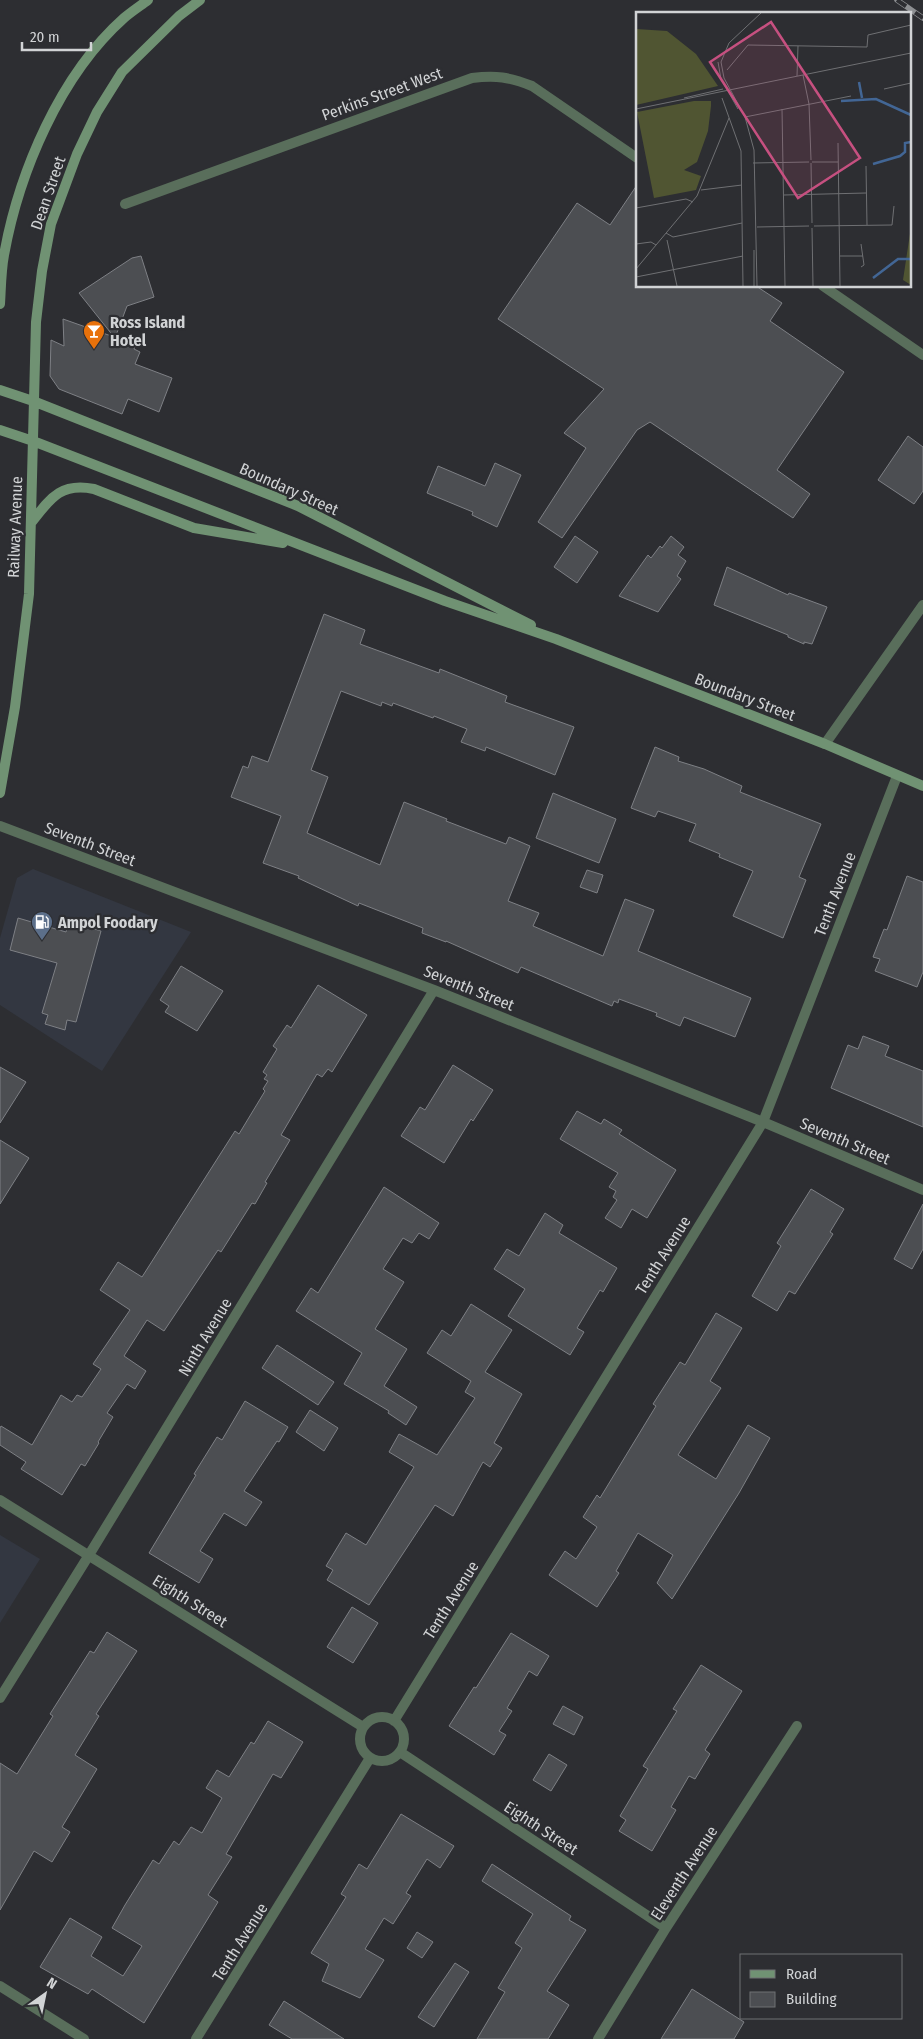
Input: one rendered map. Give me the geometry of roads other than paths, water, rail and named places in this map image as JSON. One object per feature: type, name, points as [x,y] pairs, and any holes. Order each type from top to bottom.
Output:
[{"type":"main road","name":"Dean Street","points":[[0,304],[4,255],[27,170],[62,97],[80,68],[101,42],[124,18],[148,0]]},
{"type":"main road","name":"Dean Street","points":[[33,441],[36,322],[42,271],[51,224],[77,154],[98,112],[122,72],[179,16],[200,0]]},
{"type":"main road","name":"Boundary Street","points":[[0,390],[33,401],[298,506],[476,596],[556,639]]},
{"type":"main road","name":"Boundary Street","points":[[0,430],[33,441],[445,601],[556,639],[825,744],[923,786]]},
{"type":"main road","name":"Railway Avenue","points":[[0,792],[16,708],[28,604],[33,441]]},
{"type":"main road","points":[[31,523],[53,496],[70,487],[81,486],[94,489],[194,528],[304,546]]},
{"type":"street","name":"Perkins Street West","points":[[125,204],[472,78],[494,75],[514,79],[532,86],[636,157]]},
{"type":"street","points":[[826,288],[923,355]]},
{"type":"street","points":[[825,744],[923,605]]},
{"type":"street","name":"Tenth Avenue","points":[[394,1721],[763,1122],[897,776]]},
{"type":"street","name":"Seventh Street","points":[[0,826],[434,990],[763,1122],[923,1190]]},
{"type":"street","name":"Ninth Avenue","points":[[0,1698],[434,990]]},
{"type":"street","name":"Eighth Street","points":[[0,1500],[363,1728]]},
{"type":"street","points":[[380,1717],[394,1721],[402,1729],[404,1735],[403,1747],[390,1760],[377,1761],[370,1758],[365,1754],[360,1741],[363,1728],[373,1718],[380,1717]]},
{"type":"street","name":"Eleventh Avenue","points":[[598,2039],[666,1928],[797,1726]]},
{"type":"street","name":"Eighth Street","points":[[400,1752],[666,1928]]},
{"type":"street","name":"Tenth Avenue","points":[[196,2039],[370,1758]]},
{"type":"street","points":[[0,1986],[84,2039]]},
{"type":"railway","points":[[897,0],[923,18]]},
{"type":"place","name":"Ross Island Hotel","points":[[94,350]]},
{"type":"place","name":"Ampol Foodary","points":[[42,941]]}]
